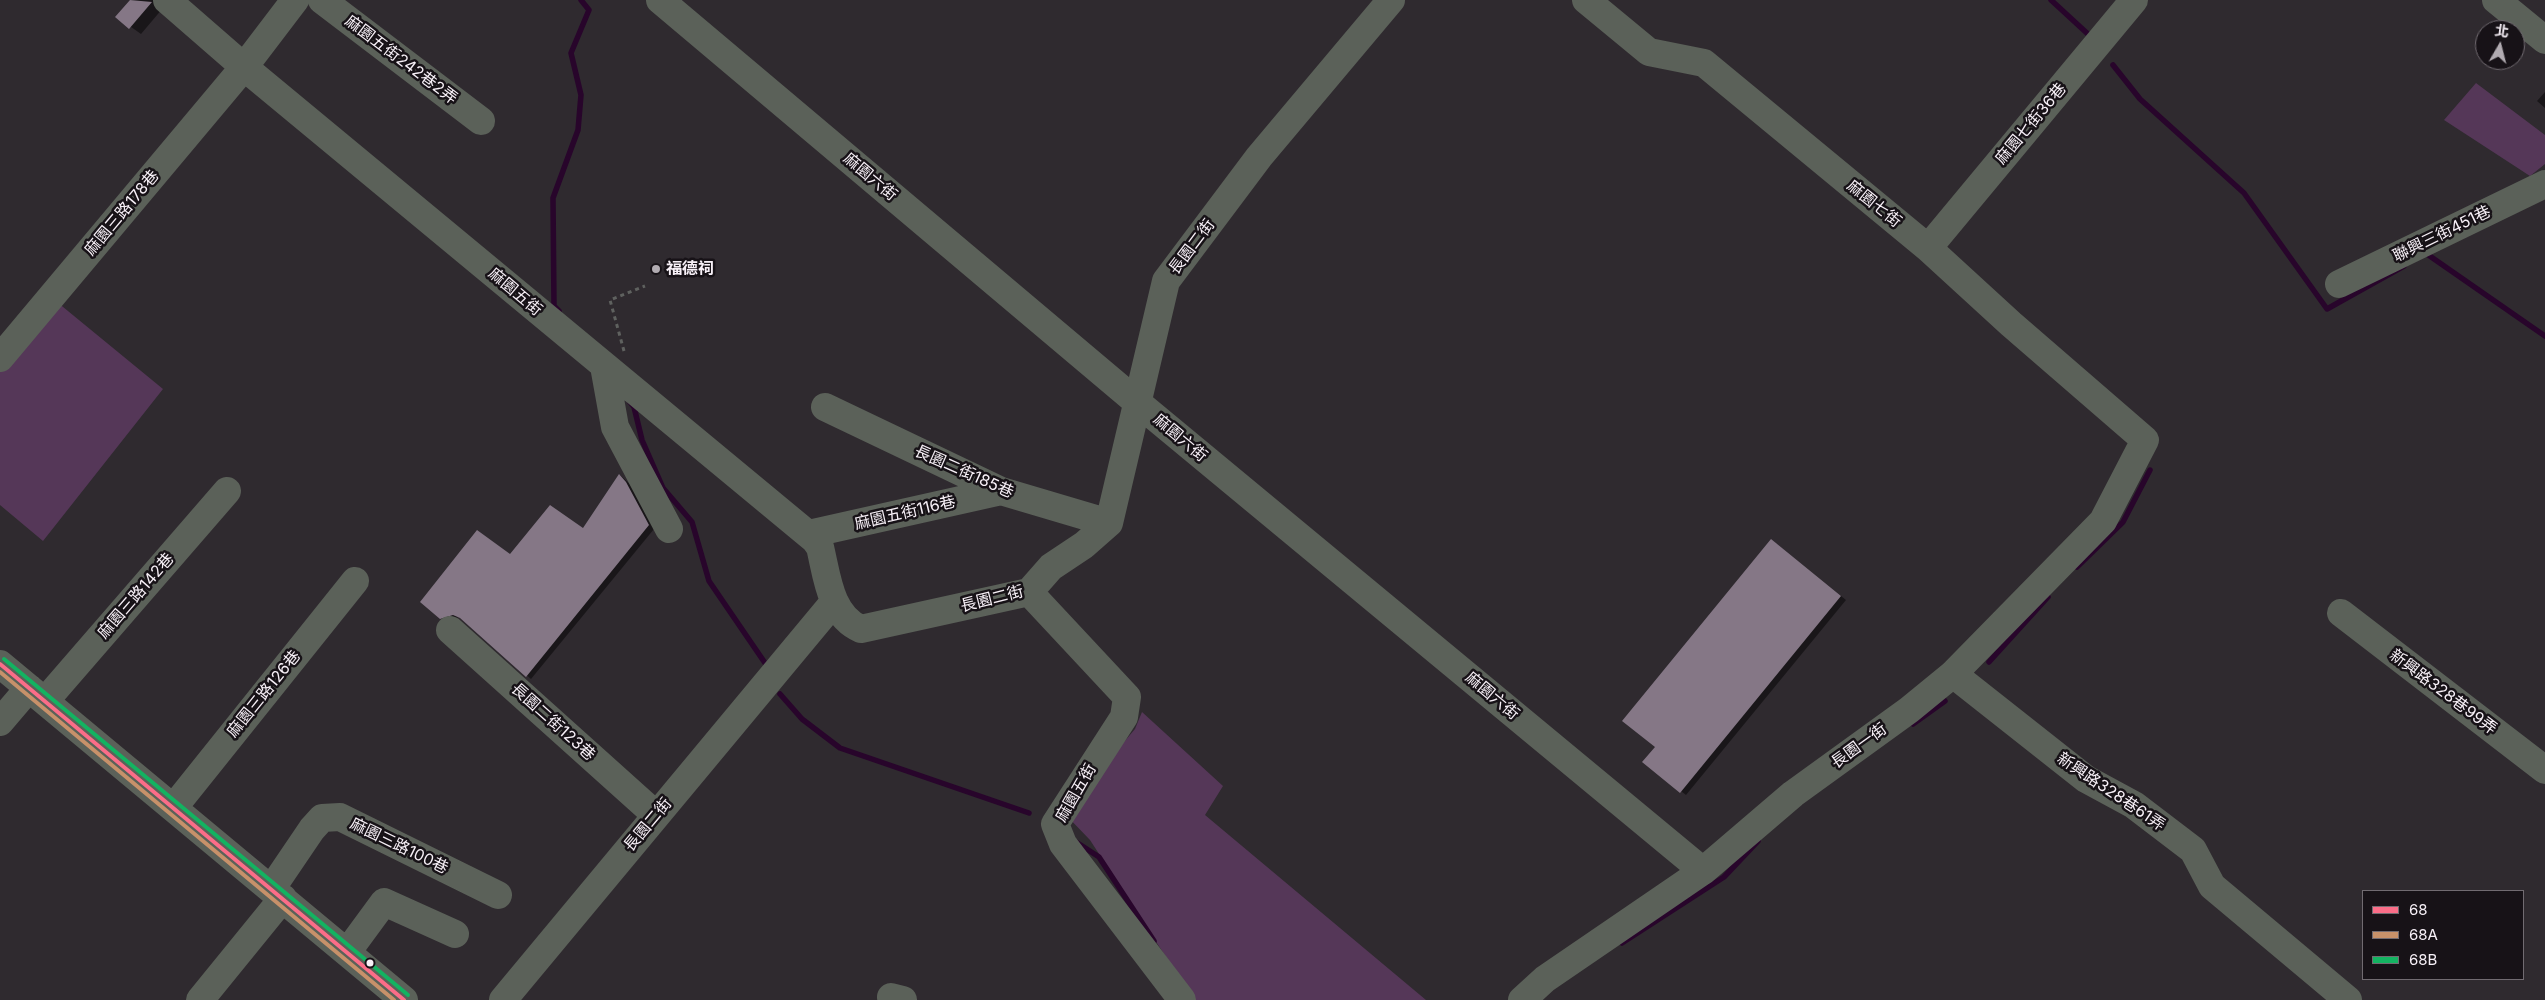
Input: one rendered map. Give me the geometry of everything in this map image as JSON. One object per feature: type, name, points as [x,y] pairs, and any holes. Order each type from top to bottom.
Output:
[{"type":"street","name":"麻園五街","points":[[167,0],[244,67],[615,361],[809,534],[820,547],[834,602]]},
{"type":"street","name":"麻園三路178巷","points":[[0,358],[244,67],[295,0]]},
{"type":"street","name":"麻園五街242巷2弄","points":[[322,0],[481,121]]},
{"type":"street","name":"麻園六街","points":[[660,0],[1138,403],[1704,871]]},
{"type":"street","name":"長園二街","points":[[503,1000],[834,602],[852,625],[860,628],[1029,592],[1052,566],[1084,545],[1108,523],[1166,281],[1259,157],[1391,0]]},
{"type":"street","name":"麻園七街","points":[[1586,0],[1649,52],[1704,63],[1928,248],[2011,324],[2145,440]]},
{"type":"street","name":"麻園七街36巷","points":[[1928,248],[2134,0]]},
{"type":"street","points":[[2496,0],[2545,40]]},
{"type":"street","name":"聯興三街451巷","points":[[2339,284],[2545,184]]},
{"type":"street","points":[[615,361],[615,426],[669,529]]},
{"type":"street","name":"長園二街185巷","points":[[825,407],[1001,491],[1108,523]]},
{"type":"street","name":"長園一街","points":[[1522,1000],[1544,979],[1704,871],[1793,794],[1910,710],[1953,674],[2103,520],[2145,440]]},
{"type":"street","name":"麻園三路142巷","points":[[0,722],[37,694],[227,491]]},
{"type":"street","name":"麻園五街116巷","points":[[809,534],[1001,491]]},
{"type":"street","name":"麻園三路126巷","points":[[174,807],[355,581]]},
{"type":"street","name":"麻園五街","points":[[1029,592],[1127,697],[1124,717],[1055,824],[1063,844],[1182,1000]]},
{"type":"street","name":"新興路328巷99弄","points":[[2340,614],[2545,770]]},
{"type":"street","name":"長園二街123巷","points":[[450,630],[656,815]]},
{"type":"street","points":[[0,664],[348,951],[404,1000]]},
{"type":"street","name":"新興路328巷61弄","points":[[1953,674],[2086,779],[2134,805],[2193,850],[2212,886],[2348,1000]]},
{"type":"street","name":"麻園三路100巷","points":[[200,1000],[278,893],[312,829],[322,818],[340,816],[498,895]]},
{"type":"street","points":[[348,951],[384,902],[455,934]]},
{"type":"path","points":[[615,361],[610,300],[645,286]]},
{"type":"shaded area","points":[[2476,83],[2545,135],[2545,164],[2530,176],[2444,120]]},
{"type":"shaded area","points":[[57,302],[163,389],[43,541],[0,505],[0,370]]},
{"type":"shaded area","points":[[1142,712],[1223,786],[1205,815],[1426,1000],[1194,1000],[1090,840],[1064,813],[1135,729]]},
{"type":"building","points":[[130,0],[152,2],[129,29],[115,17]]},
{"type":"building","points":[[619,474],[626,482],[649,525],[526,677],[460,618],[453,615],[440,619],[420,602],[477,530],[510,554],[550,505],[583,528]]},
{"type":"building","points":[[1771,539],[1841,596],[1680,793],[1642,762],[1655,747],[1622,721]]},
{"type":"waterway","points":[[559,311],[554,306],[553,198],[578,130],[581,95],[571,53],[589,10],[581,0]]},
{"type":"waterway","points":[[2051,0],[2089,35]]},
{"type":"waterway","points":[[2113,65],[2140,99],[2244,193],[2327,309],[2404,266]]},
{"type":"waterway","points":[[2424,252],[2545,336]]},
{"type":"waterway","points":[[630,402],[634,407],[642,440],[663,488],[692,522],[709,581],[765,663]]},
{"type":"waterway","points":[[2077,567],[2123,522],[2150,470]]},
{"type":"waterway","points":[[1989,662],[2048,597]]},
{"type":"waterway","points":[[780,694],[802,719],[840,748],[1029,813]]},
{"type":"waterway","points":[[1913,724],[1945,701]]},
{"type":"waterway","points":[[1622,943],[1724,877],[1758,841]]},
{"type":"waterway","points":[[1076,842],[1099,857],[1154,941]]},
{"type":"transit line","name":"68B","points":[[4,659],[408,995]]},
{"type":"transit line","name":"68","points":[[0,664],[404,1000]]},
{"type":"transit line","name":"68A","points":[[0,672],[394,1000]]},
{"type":"place","name":"福德祠","points":[[656,269]]}]
